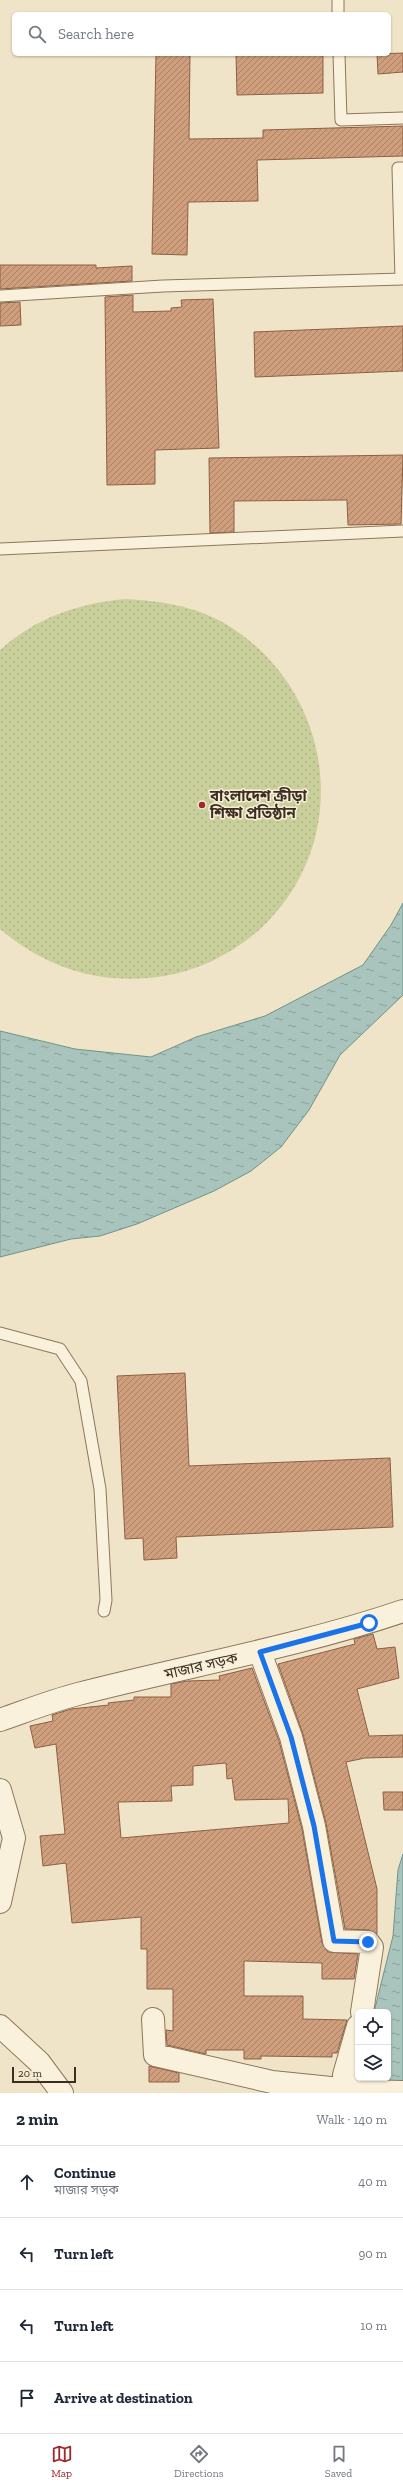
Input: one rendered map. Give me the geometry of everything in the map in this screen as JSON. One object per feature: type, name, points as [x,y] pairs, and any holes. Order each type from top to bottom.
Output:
[{"type":"street","name":"মাজার সড়ক","points":[[0,1720],[77,1695],[260,1652],[369,1623],[403,1611]]},
{"type":"street","points":[[260,1652],[291,1737],[314,1826],[334,1941],[368,1942],[372,1947],[362,2009]]},
{"type":"street","points":[[0,1790],[14,1838],[0,1902]]},
{"type":"street","points":[[153,2019],[155,2055],[272,2082],[360,2091],[403,2092]]},
{"type":"street","points":[[0,2026],[39,2062],[62,2093]]},
{"type":"street","points":[[355,2036],[344,2075],[360,2091]]},
{"type":"lane","points":[[338,0],[338,12]]},
{"type":"lane","points":[[339,56],[341,120],[403,118]]},
{"type":"lane","points":[[0,296],[163,286],[402,279],[398,168],[403,168]]},
{"type":"lane","points":[[0,549],[403,531]]},
{"type":"lane","points":[[0,1333],[60,1349],[81,1381],[100,1490],[106,1600],[104,1611]]},
{"type":"green space","points":[[127,599],[177,605],[201,612],[224,623],[261,651],[290,686],[309,725],[320,768],[320,811],[310,854],[290,894],[259,930],[247,940],[221,956],[193,969],[164,976],[128,979],[108,978],[88,974],[51,962],[16,942],[0,929],[0,650],[14,638],[44,620],[75,608]]},
{"type":"water","points":[[403,903],[403,995],[340,1055],[309,1110],[281,1147],[251,1171],[214,1191],[137,1224],[100,1236],[71,1239],[0,1257],[0,1031],[75,1049],[151,1057],[196,1037],[265,1016],[363,965],[391,925]]},
{"type":"water","points":[[403,1854],[403,2084],[391,2081],[391,2009],[375,2009],[393,1936],[398,1870]]},
{"type":"building","points":[[391,53],[403,53],[403,72],[378,74],[377,56],[391,56]]},
{"type":"building","points":[[156,56],[190,56],[189,139],[263,138],[263,130],[403,126],[403,156],[257,160],[258,201],[188,202],[187,255],[152,254]]},
{"type":"building","points":[[236,56],[323,56],[323,93],[237,95]]},
{"type":"building","points":[[0,265],[96,265],[96,268],[132,266],[132,281],[0,289]]},
{"type":"building","points":[[133,295],[133,312],[171,311],[171,308],[182,307],[181,300],[213,299],[219,448],[155,450],[155,484],[107,485],[105,297]]},
{"type":"building","points":[[20,302],[21,325],[0,326],[0,303]]},
{"type":"building","points":[[403,326],[403,371],[255,377],[254,332]]},
{"type":"building","points":[[403,455],[401,524],[348,525],[347,500],[234,501],[234,532],[210,533],[209,458]]},
{"type":"building","points":[[185,1373],[189,1466],[390,1458],[393,1527],[176,1537],[177,1558],[144,1560],[143,1538],[125,1539],[117,1376]]},
{"type":"building","points":[[373,1634],[377,1649],[395,1647],[399,1678],[357,1689],[369,1736],[403,1735],[403,1757],[365,1758],[346,1762],[377,1889],[377,1934],[369,1930],[345,1929],[326,1823],[303,1734],[278,1664],[355,1644],[354,1639]]},
{"type":"building","points":[[252,1668],[279,1741],[302,1829],[322,1943],[328,1952],[358,1954],[354,1979],[322,1979],[322,1963],[244,1961],[244,1996],[303,1996],[303,2019],[347,2020],[337,2053],[332,2053],[332,2057],[261,2056],[261,2059],[244,2059],[244,2050],[206,2050],[206,2054],[167,2045],[166,2030],[173,2031],[173,1989],[147,1989],[147,1949],[141,1949],[141,1917],[72,1923],[66,1863],[43,1866],[40,1836],[65,1834],[56,1744],[35,1748],[30,1726],[53,1721],[52,1715],[71,1709],[109,1705],[108,1703],[134,1700],[134,1697],[171,1697],[171,1684],[187,1681],[220,1680],[219,1676]],"holes":[[[226,1763],[227,1779],[232,1778],[235,1800],[288,1799],[289,1823],[121,1838],[118,1802],[172,1801],[171,1786],[193,1785],[193,1766]]]},
{"type":"building","points":[[383,1792],[403,1792],[403,1810],[384,1810]]},
{"type":"building","points":[[149,2066],[179,2073],[179,2082],[149,2082]]},
{"type":"place","name":"বাংলাদেশ ক্রীড়া শিক্ষা প্রতিষ্ঠান","points":[[202,805]]},
{"type":"route","points":[[368,1942],[334,1941],[314,1826],[291,1737],[260,1652],[369,1623]]}]
